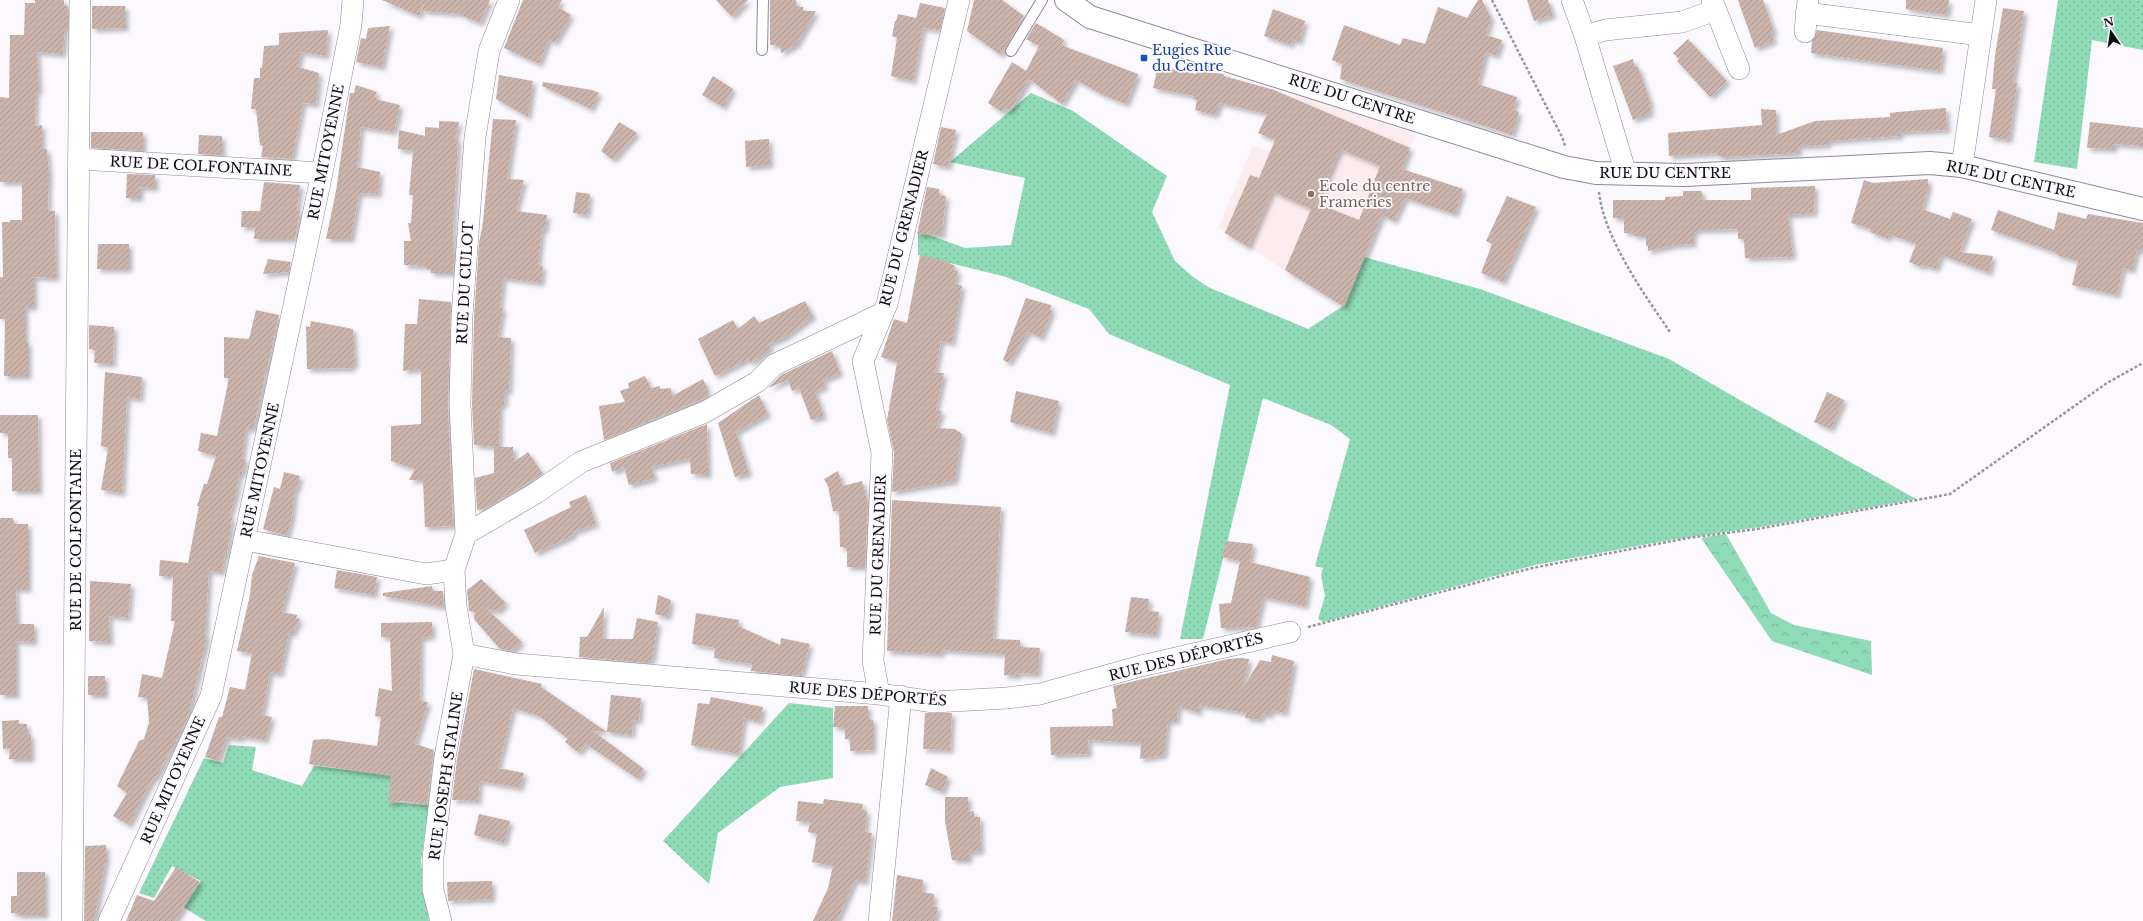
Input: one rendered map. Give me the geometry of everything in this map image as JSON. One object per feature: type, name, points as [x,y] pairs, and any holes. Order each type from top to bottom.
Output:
[{"type":"street","name":"RUE DE COLFONTAINE","points":[[72,921],[80,0]]},
{"type":"street","name":"RUE MITOYENNE","points":[[109,921],[211,696],[322,173],[351,25],[353,0]]},
{"type":"street","name":"RUE DU CULOT","points":[[454,570],[466,534],[461,388],[462,316],[475,137],[489,51],[510,0]]},
{"type":"street","name":"RUE DU GRENADIER","points":[[879,694],[873,661],[882,453],[863,361],[887,304],[959,0]]},
{"type":"street","name":"RUE DU CENTRE","points":[[1066,0],[1090,17],[1564,166],[1600,174],[1684,175],[1930,163],[1962,166],[2143,209]]},
{"type":"street","points":[[1572,0],[1585,36],[1626,174]]},
{"type":"street","points":[[1962,166],[1986,0]]},
{"type":"street","points":[[1585,36],[1605,30],[1682,22],[1714,5],[1739,69]]},
{"type":"street","points":[[1806,15],[1981,36]]},
{"type":"street","name":"RUE DE COLFONTAINE","points":[[79,159],[322,173]]},
{"type":"street","points":[[466,534],[536,493],[581,462],[705,412],[756,382],[774,365],[883,313]]},
{"type":"street","points":[[245,540],[426,574],[454,570]]},
{"type":"street","name":"RUE JOSEPH STALINE","points":[[441,921],[433,890],[433,858],[445,757],[464,654],[456,606],[454,570]]},
{"type":"street","name":"RUE DES DÉPORTÉS","points":[[464,654],[516,664],[879,694],[934,702],[1007,698],[1040,694],[1141,666],[1290,632]]},
{"type":"street","points":[[879,921],[901,696]]},
{"type":"lane","points":[[762,50],[763,0]]},
{"type":"lane","points":[[1012,51],[1042,0]]},
{"type":"path","points":[[1492,0],[1563,139],[1567,155],[1564,166]]},
{"type":"path","points":[[1600,174],[1599,194],[1614,238],[1641,289],[1670,332]]},
{"type":"path","points":[[1290,632],[1532,568],[1688,538],[1757,529],[1950,494],[2107,383],[2143,363]]},
{"type":"shaded area","name":"Ecole du centre Frameries","points":[[1298,90],[1416,135],[1343,306],[1218,228],[1253,145],[1272,152]]},
{"type":"green space","points":[[2058,0],[2143,0],[2143,50],[2092,40],[2077,169],[2034,162]]},
{"type":"green space","points":[[1031,93],[1073,111],[1167,176],[1152,212],[1175,261],[1192,276],[1208,287],[1308,329],[1343,306],[1364,257],[1480,289],[1669,359],[1916,499],[1760,527],[1670,540],[1535,565],[1323,622],[1318,619],[1325,596],[1321,575],[1323,568],[1315,566],[1350,439],[1331,425],[1263,398],[1203,639],[1180,639],[1230,385],[1109,334],[1089,309],[1006,277],[918,255],[918,231],[965,248],[1011,245],[1025,178],[950,162]]},
{"type":"green space","points":[[1726,534],[1771,613],[1794,625],[1871,641],[1872,675],[1772,641],[1701,538]]},
{"type":"green space","points":[[789,703],[833,708],[833,778],[780,787],[718,833],[709,884],[663,841]]},
{"type":"green space","points":[[229,745],[256,747],[252,770],[302,786],[314,766],[392,775],[389,802],[429,805],[421,861],[429,921],[206,921],[183,907],[201,881],[172,866],[154,898],[139,893],[204,758],[223,763]]},
{"type":"building","points":[[35,0],[64,0],[64,5],[68,6],[68,28],[65,28],[63,54],[37,52],[39,92],[36,92],[35,126],[42,125],[42,149],[47,149],[49,174],[48,211],[55,211],[56,278],[34,277],[34,307],[25,307],[25,342],[28,342],[28,376],[4,376],[5,319],[0,319],[0,277],[3,277],[2,222],[22,220],[22,182],[0,182],[0,97],[9,98],[10,35],[24,35],[25,3],[35,3]]},
{"type":"building","points":[[382,0],[490,0],[480,23],[462,16],[463,14],[423,11],[423,3],[419,16]]},
{"type":"building","points":[[523,0],[562,0],[558,7],[571,15],[555,43],[549,39],[539,64],[504,48]]},
{"type":"building","points":[[716,0],[748,0],[732,17]]},
{"type":"building","points":[[770,0],[796,0],[797,7],[803,7],[803,11],[816,11],[796,45],[781,53],[780,45],[770,45]]},
{"type":"building","points":[[974,0],[1002,0],[1024,16],[1001,55],[967,31]]},
{"type":"building","points":[[1478,0],[1482,0],[1491,18],[1486,35],[1502,40],[1496,56],[1486,52],[1478,84],[1517,97],[1513,110],[1519,112],[1512,135],[1340,79],[1342,64],[1332,60],[1344,25],[1400,45],[1403,38],[1425,44],[1438,7],[1467,18]]},
{"type":"building","points":[[1527,0],[1548,0],[1553,15],[1534,21]]},
{"type":"building","points":[[1738,0],[1763,0],[1774,32],[1771,33],[1774,41],[1755,48]]},
{"type":"building","points":[[1906,0],[1949,0],[1947,15],[1906,9]]},
{"type":"building","points":[[920,3],[945,8],[940,30],[923,28],[913,81],[891,76],[897,38],[892,36],[895,21],[898,14],[916,18]]},
{"type":"building","points":[[92,6],[125,6],[125,28],[92,29]]},
{"type":"building","points":[[2003,8],[2024,11],[2013,83],[2017,83],[2009,140],[1989,137],[1996,89],[1992,89],[1995,55]]},
{"type":"building","points":[[1273,9],[1305,21],[1299,42],[1292,39],[1291,45],[1264,36]]},
{"type":"building","points":[[1036,23],[1064,40],[1061,45],[1138,74],[1126,104],[1101,94],[1076,80],[1062,104],[1029,79],[1010,111],[1005,108],[1002,112],[988,103],[1012,62],[1026,71],[1039,46],[1026,39]]},
{"type":"building","points":[[390,26],[382,67],[356,62],[361,38],[366,39],[368,28]]},
{"type":"building","points":[[328,30],[326,56],[301,52],[298,67],[319,73],[316,104],[303,103],[292,159],[261,157],[263,146],[260,145],[256,109],[251,109],[254,78],[260,78],[260,68],[262,68],[264,46],[279,45],[279,33]]},
{"type":"building","points":[[1817,30],[1943,48],[1940,71],[1811,53],[1812,41]]},
{"type":"building","points":[[1688,39],[1727,81],[1710,97],[1677,61],[1679,59],[1673,53]]},
{"type":"building","points":[[1633,59],[1635,67],[1638,67],[1651,104],[1649,105],[1651,113],[1633,120],[1613,66]]},
{"type":"building","name":"Ecole du centre Frameries","points":[[1158,66],[1196,74],[1197,71],[1224,74],[1224,76],[1274,90],[1410,148],[1402,169],[1463,189],[1455,214],[1405,198],[1394,221],[1382,215],[1344,307],[1285,270],[1311,209],[1272,191],[1248,247],[1225,233],[1250,175],[1259,178],[1275,140],[1258,133],[1267,114],[1220,103],[1215,115],[1195,110],[1197,100],[1193,99],[1194,96],[1153,88]],"holes":[[[1340,149],[1380,166],[1359,220],[1316,203]]]},
{"type":"building","points":[[499,75],[533,81],[528,117],[496,99]]},
{"type":"building","points":[[713,76],[733,89],[723,107],[702,95]]},
{"type":"building","points":[[543,82],[592,90],[599,93],[591,109],[542,86]]},
{"type":"building","points":[[356,85],[377,92],[375,97],[379,100],[400,105],[394,132],[361,127],[357,167],[380,172],[378,194],[359,193],[351,239],[326,239],[336,191],[350,93],[354,93]]},
{"type":"building","points":[[1946,108],[1947,130],[1900,132],[1900,136],[1828,141],[1828,145],[1798,146],[1799,153],[1725,157],[1718,156],[1717,153],[1669,156],[1668,133],[1762,125],[1761,109],[1776,110],[1776,135],[1815,121],[1890,117],[1890,113]]},
{"type":"building","points":[[493,119],[516,120],[507,179],[524,180],[516,211],[547,215],[545,230],[542,229],[538,265],[543,266],[541,283],[503,278],[500,308],[503,308],[498,337],[511,338],[509,392],[505,390],[504,405],[500,405],[499,447],[513,447],[514,462],[528,452],[543,474],[484,509],[477,510],[475,478],[494,473],[494,447],[498,447],[474,445],[472,404],[474,317],[479,243],[483,222]]},
{"type":"building","points":[[439,121],[459,122],[455,139],[458,139],[453,227],[453,273],[431,273],[431,269],[427,270],[427,266],[404,265],[404,241],[411,241],[408,223],[411,223],[413,195],[409,195],[413,151],[398,149],[399,130],[425,136],[425,127],[439,128]]},
{"type":"building","points":[[619,122],[637,133],[613,160],[601,151]]},
{"type":"building","points":[[2090,122],[2143,128],[2143,146],[2114,144],[2114,149],[2087,148]]},
{"type":"building","points":[[941,127],[956,130],[948,167],[933,164]]},
{"type":"building","points":[[91,132],[143,132],[143,151],[91,148]]},
{"type":"building","points":[[199,135],[222,136],[222,155],[198,154]]},
{"type":"building","points":[[769,139],[770,165],[746,167],[745,141]]},
{"type":"building","points":[[127,174],[155,175],[155,188],[140,187],[140,198],[126,198]]},
{"type":"building","points":[[1928,179],[1928,189],[1922,209],[1950,219],[1953,212],[1972,219],[1960,252],[1993,256],[1989,273],[1941,255],[1936,269],[1923,265],[1922,267],[1909,262],[1916,244],[1889,234],[1888,239],[1870,232],[1871,229],[1851,223],[1864,180],[1873,183]]},
{"type":"building","points":[[264,182],[300,185],[297,211],[300,211],[295,239],[254,239],[255,227],[241,227],[242,211],[260,211]]},
{"type":"building","points":[[1815,186],[1814,213],[1788,215],[1793,256],[1789,257],[1745,258],[1744,239],[1738,239],[1738,229],[1696,230],[1696,232],[1693,233],[1693,244],[1674,245],[1648,251],[1648,246],[1646,246],[1646,236],[1634,236],[1634,233],[1624,233],[1624,218],[1613,218],[1613,200],[1665,200],[1665,197],[1683,196],[1683,191],[1702,191],[1702,200],[1751,200],[1751,188]]},
{"type":"building","points":[[927,187],[939,189],[939,195],[946,196],[942,235],[917,234]]},
{"type":"building","points":[[576,192],[590,194],[587,215],[573,213]]},
{"type":"building","points":[[1507,196],[1536,207],[1503,282],[1481,273],[1492,244],[1486,241]]},
{"type":"building","points":[[1998,210],[2054,230],[2058,212],[2086,219],[2088,214],[2143,223],[2143,251],[2137,250],[2132,270],[2123,268],[2117,295],[2072,285],[2078,261],[2056,255],[2057,253],[1991,230]]},
{"type":"building","points":[[98,244],[129,244],[129,269],[97,269]]},
{"type":"building","points":[[920,255],[947,262],[955,266],[954,270],[958,271],[955,283],[962,286],[952,343],[941,341],[935,373],[944,373],[936,410],[942,411],[936,428],[955,429],[962,434],[955,481],[892,492],[894,453],[887,420],[897,362],[881,357],[894,319],[907,323]]},
{"type":"building","points":[[268,259],[291,262],[289,272],[263,274]]},
{"type":"building","points":[[1026,298],[1051,305],[1050,310],[1052,311],[1041,338],[1028,332],[1009,363],[1003,360]]},
{"type":"building","points":[[419,299],[451,302],[448,404],[453,526],[425,527],[423,480],[409,480],[415,469],[391,461],[391,426],[421,424],[420,369],[403,371],[405,324],[417,324]]},
{"type":"building","points":[[805,301],[813,316],[785,337],[768,344],[771,348],[751,363],[748,359],[715,376],[698,339],[733,320],[738,329],[754,316],[759,323]]},
{"type":"building","points":[[256,310],[279,315],[267,370],[265,370],[264,382],[253,430],[246,428],[242,459],[246,460],[242,474],[239,474],[236,494],[229,518],[232,518],[227,555],[225,554],[222,572],[209,571],[205,636],[207,636],[190,709],[187,720],[172,750],[171,749],[156,778],[154,777],[129,825],[113,816],[127,793],[117,786],[139,741],[144,739],[149,722],[147,697],[138,697],[142,674],[162,678],[175,621],[171,621],[173,576],[159,576],[160,560],[188,563],[199,506],[197,506],[204,484],[207,484],[216,456],[198,451],[201,433],[217,436],[229,378],[224,378],[224,337],[249,339]]},
{"type":"building","points":[[311,321],[353,329],[355,365],[352,365],[352,368],[307,369],[306,326],[310,327]]},
{"type":"building","points":[[89,325],[114,327],[113,364],[94,363],[95,350],[89,349]]},
{"type":"building","points":[[832,351],[840,373],[823,380],[825,387],[815,391],[824,416],[811,420],[799,388],[792,391],[788,380],[768,388],[781,375]]},
{"type":"building","points":[[105,372],[142,377],[140,399],[127,397],[122,493],[101,490],[108,448],[101,446]]},
{"type":"building","points":[[645,376],[651,388],[660,386],[660,389],[671,388],[672,396],[703,379],[707,388],[707,397],[604,440],[599,406],[625,402],[620,391],[629,388],[628,383]]},
{"type":"building","points":[[1016,391],[1059,401],[1052,433],[1010,422]]},
{"type":"building","points":[[1827,392],[1844,400],[1831,429],[1814,422]]},
{"type":"building","points":[[759,395],[768,414],[736,432],[749,473],[735,477],[718,423]]},
{"type":"building","points":[[0,415],[38,415],[39,491],[12,491],[12,458],[8,458],[8,433],[0,433]]},
{"type":"building","points":[[707,424],[708,475],[691,474],[690,458],[651,467],[655,478],[629,485],[624,467],[612,472],[610,463]]},
{"type":"building","points":[[838,471],[843,486],[862,481],[868,503],[865,567],[847,567],[847,548],[840,547],[839,511],[833,511],[828,486],[824,479]]},
{"type":"building","points":[[284,472],[300,476],[297,489],[295,489],[292,516],[287,536],[263,529],[274,487],[280,489]]},
{"type":"building","points":[[586,495],[596,524],[573,532],[574,535],[535,553],[524,530],[571,507],[569,502]]},
{"type":"building","points":[[892,500],[1001,507],[993,639],[1020,640],[1020,647],[1040,648],[1038,674],[1018,673],[1018,676],[1004,675],[1005,654],[942,650],[941,654],[887,651]]},
{"type":"building","points":[[0,518],[13,518],[14,524],[28,524],[28,589],[16,589],[17,624],[34,624],[34,642],[16,641],[16,695],[0,695]]},
{"type":"building","points":[[1226,541],[1253,544],[1250,562],[1310,577],[1305,606],[1263,597],[1256,627],[1221,628],[1219,604],[1231,603],[1240,561],[1222,557]]},
{"type":"building","points":[[259,556],[295,563],[282,612],[297,615],[296,618],[300,619],[292,634],[289,633],[280,674],[270,672],[262,715],[272,717],[265,740],[242,736],[241,739],[227,737],[218,761],[205,757],[219,717],[222,717],[230,687],[245,690],[252,653],[237,651],[250,595],[252,575]]},
{"type":"building","points":[[337,570],[377,577],[374,595],[334,588]]},
{"type":"building","points":[[481,579],[506,603],[498,611],[487,609],[522,642],[512,651],[500,649],[474,619],[475,612],[469,611],[467,590]]},
{"type":"building","points":[[90,581],[131,584],[128,618],[109,616],[110,642],[89,641]]},
{"type":"building","points":[[432,586],[433,591],[443,591],[444,607],[383,596],[383,593]]},
{"type":"building","points":[[658,595],[671,600],[668,617],[655,614]]},
{"type":"building","points":[[1131,597],[1149,599],[1148,611],[1159,612],[1156,635],[1125,632]]},
{"type":"building","points":[[604,607],[603,639],[633,639],[637,618],[658,622],[652,661],[648,660],[648,663],[579,657],[580,637],[587,637]]},
{"type":"building","points":[[696,613],[739,620],[738,626],[780,645],[781,638],[810,644],[801,676],[751,671],[752,664],[714,658],[715,648],[692,644]]},
{"type":"building","points":[[432,622],[432,636],[421,638],[420,701],[428,702],[415,744],[434,750],[427,805],[403,801],[388,803],[391,776],[309,764],[313,740],[326,739],[377,746],[381,717],[375,716],[379,688],[392,691],[390,637],[381,637],[381,623]]},
{"type":"building","points":[[1272,655],[1294,661],[1285,713],[1271,710],[1270,715],[1262,714],[1261,720],[1245,718],[1246,713],[1199,705],[1199,713],[1178,706],[1177,721],[1168,721],[1164,755],[1140,759],[1141,743],[1088,740],[1089,754],[1051,755],[1050,727],[1113,726],[1112,709],[1117,708],[1113,686],[1228,659],[1241,658],[1249,659],[1243,688],[1260,660],[1271,662]]},
{"type":"building","points":[[474,669],[542,684],[541,687],[607,732],[593,731],[644,769],[638,779],[586,744],[579,753],[565,742],[568,739],[539,716],[513,708],[498,768],[524,773],[520,788],[480,781],[478,801],[452,800],[457,759]]},
{"type":"building","points":[[88,676],[105,676],[105,695],[88,695]]},
{"type":"building","points":[[611,695],[641,698],[639,721],[633,720],[632,735],[607,732]]},
{"type":"building","points":[[711,697],[763,707],[760,722],[744,718],[739,754],[691,745],[698,703],[709,704]]},
{"type":"building","points":[[835,706],[868,706],[868,719],[873,720],[873,750],[850,751],[850,739],[845,739],[845,728],[833,727]]},
{"type":"building","points":[[925,713],[952,713],[950,750],[923,749]]},
{"type":"building","points":[[19,720],[19,724],[27,724],[27,735],[31,735],[31,759],[9,759],[10,748],[3,749],[2,721]]},
{"type":"building","points":[[931,768],[948,777],[942,792],[925,785]]},
{"type":"building","points":[[945,797],[968,797],[968,812],[974,811],[974,817],[980,817],[981,851],[969,852],[969,860],[952,860],[945,821]]},
{"type":"building","points":[[824,799],[863,804],[862,810],[867,811],[865,832],[872,833],[865,882],[855,880],[837,921],[813,921],[828,888],[833,866],[812,862],[817,834],[808,832],[810,822],[796,821],[798,801],[823,804]]},
{"type":"building","points":[[479,814],[510,821],[504,843],[474,835]]},
{"type":"building","points":[[106,845],[106,860],[94,921],[84,921],[85,846]]},
{"type":"building","points":[[176,867],[200,882],[175,921],[126,921],[137,895],[154,901]]},
{"type":"building","points":[[17,872],[45,872],[45,915],[17,915],[18,913],[11,913],[11,896],[17,896]]},
{"type":"building","points":[[897,875],[923,880],[922,892],[934,894],[933,907],[938,907],[935,921],[892,921]]},
{"type":"building","points":[[492,881],[492,899],[448,901],[447,882]]},
{"type":"place","name":"Eugies Rue du Centre","points":[[1144,58]]},
{"type":"place","name":"Ecole du centre Frameries","points":[[1311,194]]}]
